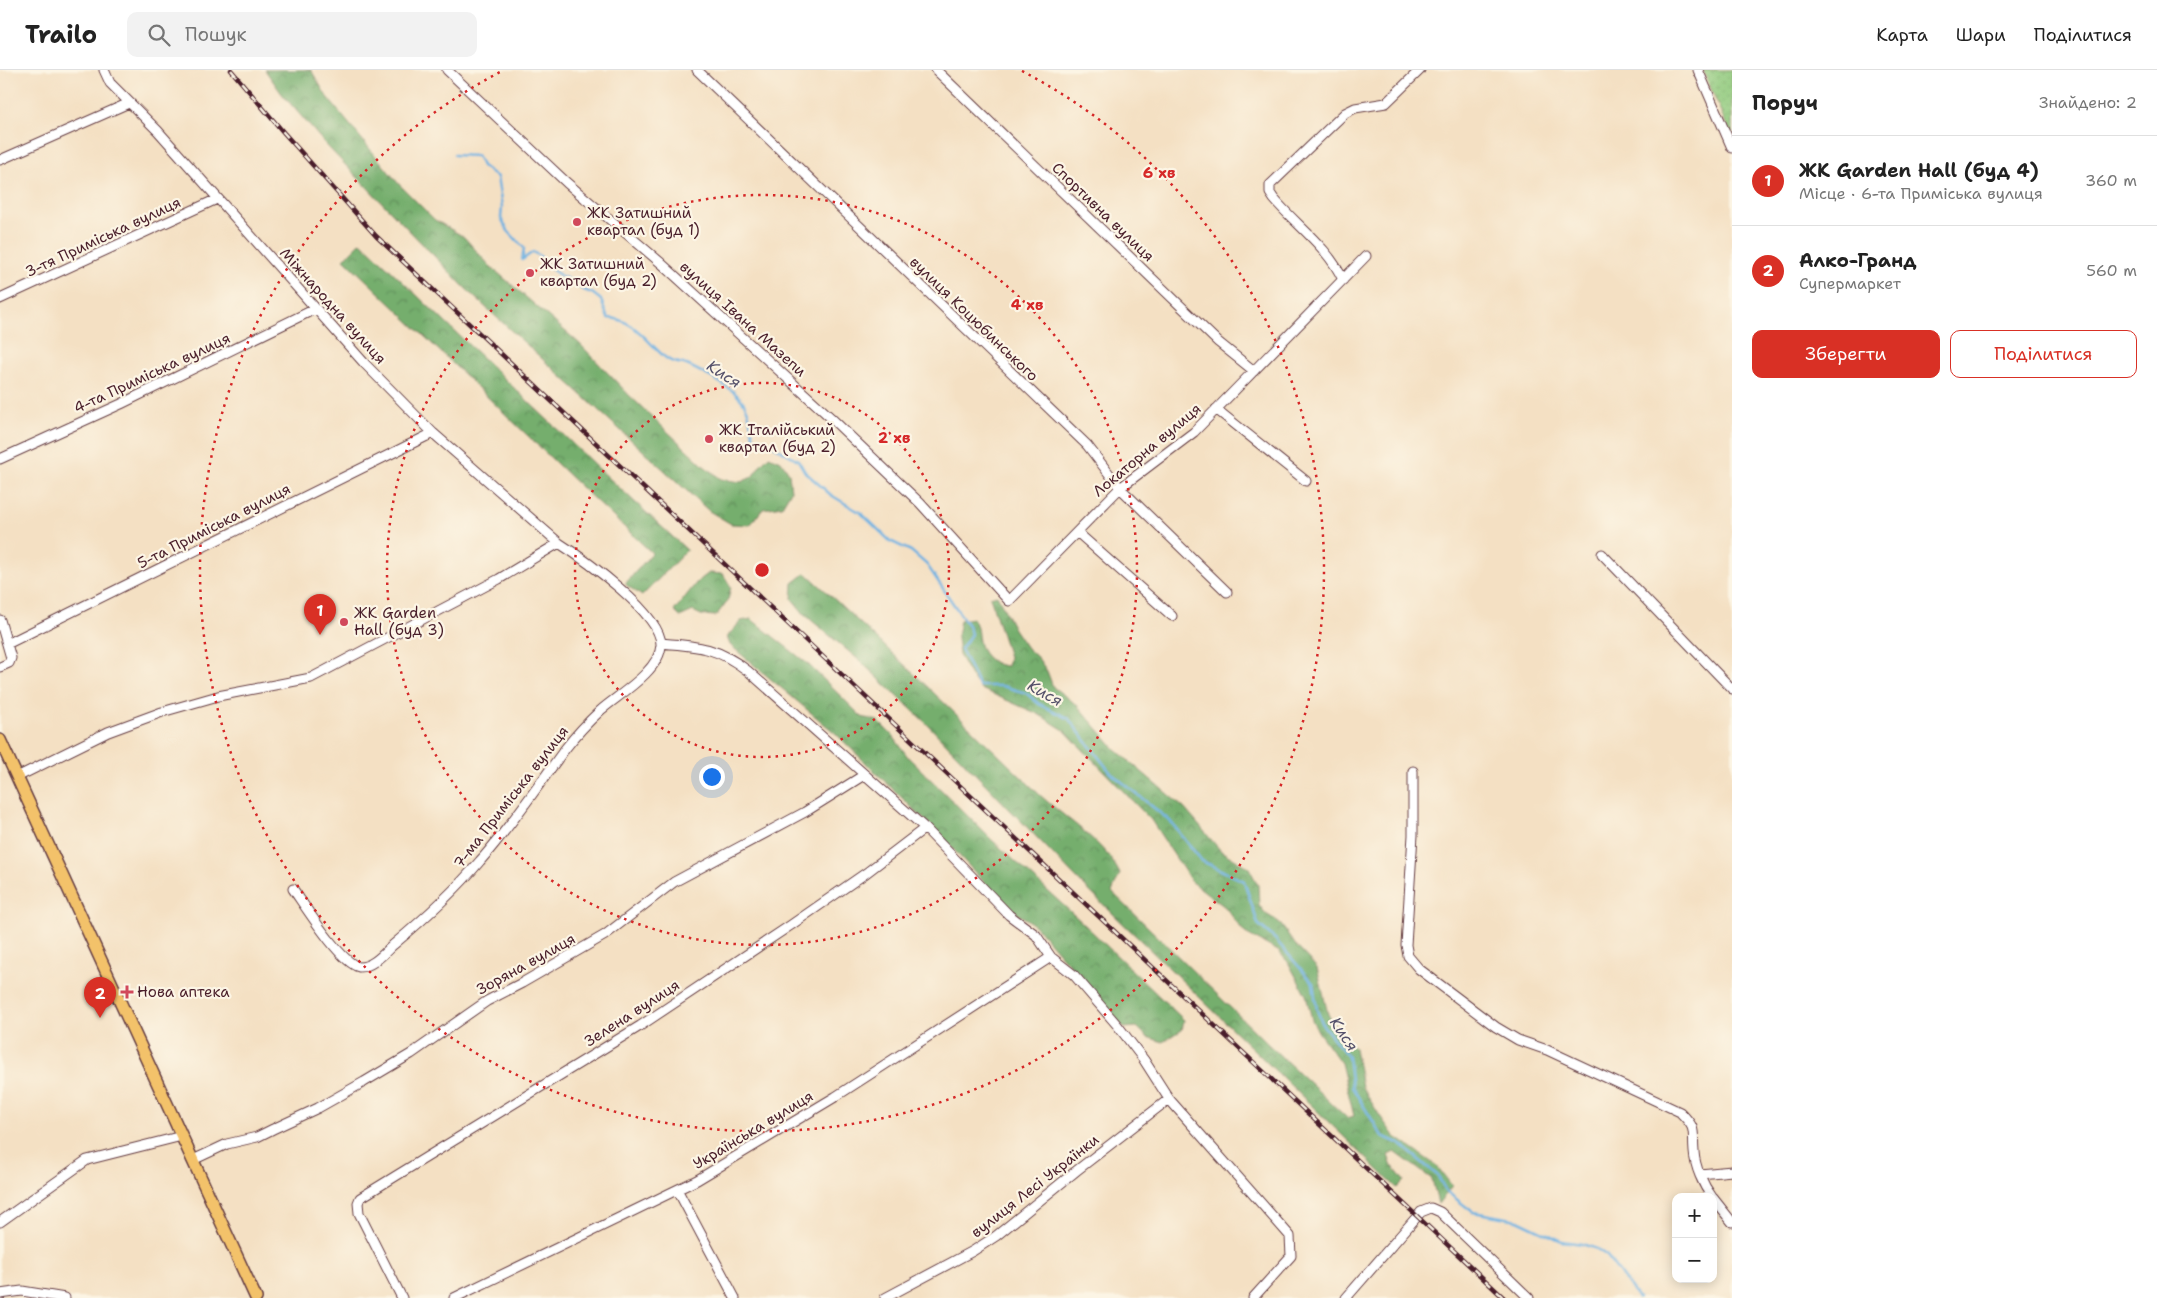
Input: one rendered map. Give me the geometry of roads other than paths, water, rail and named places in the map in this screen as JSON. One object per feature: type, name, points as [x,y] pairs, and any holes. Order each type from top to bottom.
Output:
[{"type":"main road","points":[[0,740],[256,1298]]},
{"type":"street","name":"Міжнародна вулиця","points":[[104,70],[110,83],[158,131],[315,309],[433,433],[559,543],[581,557],[626,594],[655,626],[661,643]]},
{"type":"street","name":"вулиця Івана Мазепи","points":[[447,70],[567,183],[661,263],[830,417],[920,503],[1009,601]]},
{"type":"street","name":"вулиця Коцюбинського","points":[[697,70],[1087,445],[1120,488],[1227,592]]},
{"type":"street","name":"Спортивна вулиця","points":[[936,70],[1218,342],[1254,371]]},
{"type":"street","points":[[1343,280],[1337,268],[1319,246],[1274,199],[1270,193],[1270,185],[1345,113],[1355,108],[1386,103],[1420,70]]},
{"type":"street","points":[[1698,70],[1732,148]]},
{"type":"street","points":[[0,160],[129,103]]},
{"type":"street","name":"3-тя Приміська вулиця","points":[[0,299],[217,199]]},
{"type":"street","name":"Локаторна вулиця","points":[[1009,601],[1120,488],[1194,432],[1366,256]]},
{"type":"street","name":"4-та Приміська вулиця","points":[[0,460],[121,404],[315,309]]},
{"type":"street","points":[[1216,409],[1306,481]]},
{"type":"street","name":"5-та Приміська вулиця","points":[[7,644],[433,433]]},
{"type":"street","points":[[1077,532],[1172,616]]},
{"type":"street","points":[[17,777],[108,732],[162,712],[218,696],[294,683],[320,674],[499,579],[559,543]]},
{"type":"street","points":[[1602,554],[1732,688]]},
{"type":"street","points":[[0,620],[10,661],[0,667]]},
{"type":"street","points":[[661,643],[704,648],[736,662],[756,677],[925,828],[1009,915],[1036,935],[1051,956],[1074,975],[1118,1026],[1144,1060],[1169,1099],[1290,1236],[1291,1256],[1255,1298]]},
{"type":"street","name":"7-ма Приміська вулиця","points":[[293,889],[310,914],[349,962],[359,967],[370,964],[419,923],[474,868],[513,820],[571,742],[600,711],[647,671],[658,657],[661,643]]},
{"type":"street","points":[[1414,771],[1413,835],[1406,945],[1408,956],[1419,969],[1444,989],[1510,1036],[1547,1050],[1676,1109],[1685,1117],[1693,1130],[1694,1155],[1700,1174],[1711,1193]]},
{"type":"street","name":"Зоряна вулиця","points":[[193,1160],[228,1144],[257,1136],[273,1129],[318,1108],[364,1082],[416,1050],[487,1001],[605,935],[674,882],[805,812],[864,775]]},
{"type":"street","name":"Зелена вулиця","points":[[402,1298],[360,1215],[358,1203],[363,1196],[640,1026],[791,925],[925,828]]},
{"type":"street","name":"Українська вулиця","points":[[454,1298],[678,1191],[835,1096],[1051,956]]},
{"type":"street","name":"вулиця Лесі Українки","points":[[885,1298],[966,1255],[996,1236],[1169,1099]]},
{"type":"street","points":[[0,1222],[87,1160],[182,1136]]},
{"type":"street","points":[[1700,1174],[1732,1171]]},
{"type":"street","points":[[678,1191],[735,1298]]},
{"type":"street","points":[[1717,1202],[1732,1222]]},
{"type":"street","points":[[1346,1298],[1421,1212],[1431,1208],[1438,1211],[1528,1298]]},
{"type":"street","points":[[1,1295],[8,1292],[29,1292],[65,1298]]},
{"type":"waterway","name":"Кися","points":[[454,155],[477,156],[482,166],[497,177],[502,207],[501,218],[508,231],[524,248],[522,260],[533,252],[541,257],[547,266],[601,300],[608,318],[625,322],[668,359],[696,369],[733,392],[745,405],[755,440],[763,440],[798,460],[805,472],[831,495],[861,513],[890,541],[911,551],[927,565],[969,627],[971,634],[961,649],[979,686],[1002,686],[1026,693],[1039,704],[1068,718],[1111,773],[1170,821],[1202,861],[1244,881],[1258,924],[1275,939],[1313,983],[1317,1010],[1323,1025],[1348,1057],[1352,1087],[1382,1136],[1400,1144],[1418,1159],[1437,1175],[1446,1191],[1473,1212],[1518,1220],[1562,1241],[1582,1244],[1597,1249],[1607,1256],[1638,1298]]},
{"type":"railway","points":[[231,70],[284,133],[376,236],[1504,1298]]},
{"type":"place","name":"ЖК Затишний квартал (буд 1)","points":[[577,222]]},
{"type":"place","name":"ЖК Затишний квартал (буд 2)","points":[[530,273]]},
{"type":"place","name":"ЖК Італійський квартал (буд 2)","points":[[709,439]]},
{"type":"place","name":"ЖК Garden Hall (буд 3)","points":[[344,622]]},
{"type":"place","name":"ЖК Garden Hall (буд 4)","points":[[320,635]]},
{"type":"place","name":"Нова аптека","points":[[127,992]]},
{"type":"place","name":"Алко-Гранд","points":[[100,1018]]}]
